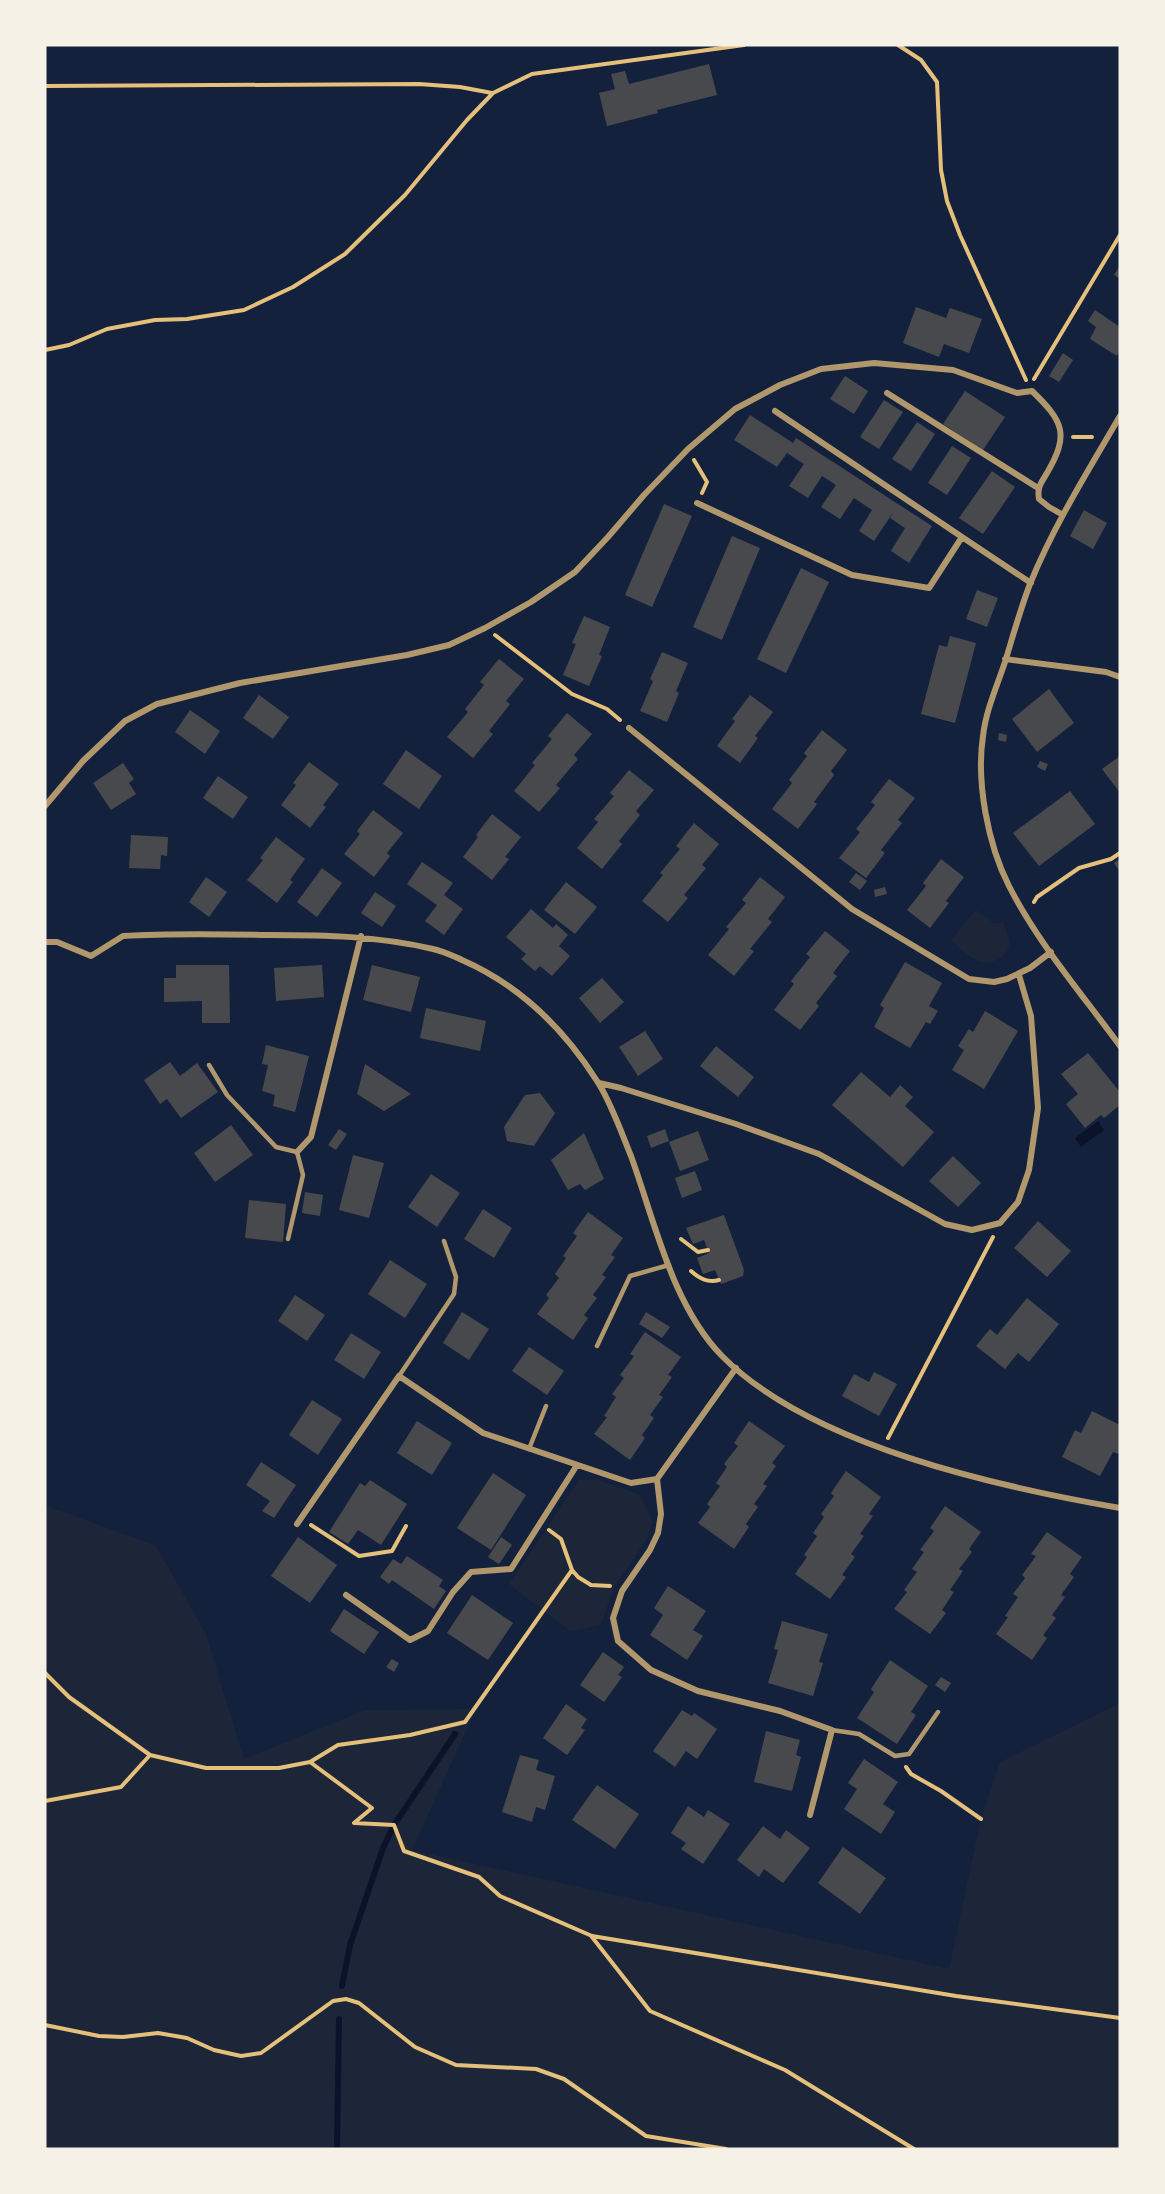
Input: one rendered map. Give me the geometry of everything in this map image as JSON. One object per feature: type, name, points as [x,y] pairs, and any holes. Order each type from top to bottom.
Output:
[{"type":"street","points":[[45,806],[83,761],[125,721],[157,704],[240,682],[407,655],[449,645],[485,628],[531,602],[575,572],[688,449],[735,408],[780,385],[821,369],[874,363],[953,370],[1017,393],[1032,391],[1057,419],[1061,436],[1060,447],[1038,488],[1039,499],[1063,515]]},
{"type":"street","points":[[887,393],[1038,488]]},
{"type":"street","points":[[775,411],[1031,583]]},
{"type":"street","points":[[1120,416],[1063,515],[1031,583],[1005,659],[983,735],[981,775],[985,808],[1008,885],[1051,952],[1120,1046]]},
{"type":"street","points":[[697,503],[852,575],[929,588],[962,537]]},
{"type":"street","points":[[1005,659],[1106,672],[1120,677]]},
{"type":"street","points":[[629,728],[852,909],[969,979],[994,982],[1019,975],[1051,952]]},
{"type":"street","points":[[45,942],[57,942],[91,956],[123,936],[362,936],[436,949],[489,972],[528,1000],[560,1031],[598,1083],[629,1153],[678,1289],[715,1348],[736,1368],[783,1403],[819,1422],[884,1449],[961,1473],[1062,1498],[1120,1508]]},
{"type":"street","points":[[297,1152],[311,1137],[362,936]]},
{"type":"street","points":[[598,1083],[736,1124],[819,1154],[945,1224],[972,1230],[1000,1223],[1018,1202],[1029,1170],[1038,1108],[1031,1016],[1019,975]]},
{"type":"street","points":[[736,1368],[657,1479],[661,1514],[658,1533],[650,1550],[622,1591],[613,1618],[618,1641],[651,1670],[698,1691],[780,1711],[832,1730],[810,1815]]},
{"type":"street","points":[[299,1521],[399,1376],[483,1433],[631,1483],[657,1479]]},
{"type":"street","points":[[346,1595],[410,1640],[428,1631],[453,1592],[471,1572],[511,1569],[577,1465]]},
{"type":"lane","points":[[209,1065],[227,1095],[276,1147],[297,1152],[303,1175],[288,1239]]},
{"type":"lane","points":[[399,1376],[454,1294],[456,1277],[444,1241]]},
{"type":"lane","points":[[597,1346],[630,1276],[669,1265]]},
{"type":"lane","points":[[529,1449],[546,1406]]},
{"type":"lane","points":[[832,1730],[859,1734],[895,1756],[909,1754],[938,1712]]},
{"type":"path","points":[[45,350],[69,345],[107,329],[155,320],[187,319],[244,310],[293,287],[345,255],[405,195],[467,120],[493,93],[532,74],[744,45]]},
{"type":"path","points":[[898,45],[921,60],[937,82],[941,171],[947,201],[960,235],[1032,391]]},
{"type":"path","points":[[45,86],[419,84],[460,87],[493,93]]},
{"type":"path","points":[[1032,391],[1035,377],[1120,235]]},
{"type":"path","points":[[1075,437],[1090,436]]},
{"type":"path","points":[[688,449],[707,482],[697,503]]},
{"type":"path","points":[[485,628],[572,694],[607,710],[629,728]]},
{"type":"path","points":[[1037,897],[1079,868],[1111,859],[1120,853]]},
{"type":"path","points":[[884,1449],[887,1438],[1000,1223]]},
{"type":"path","points":[[681,1239],[698,1252],[708,1250]]},
{"type":"path","points":[[691,1271],[704,1280],[711,1282],[719,1280]]},
{"type":"path","points":[[299,1521],[358,1556],[392,1551],[406,1526]]},
{"type":"path","points":[[539,1524],[561,1539],[572,1570],[591,1585],[614,1587],[622,1591]]},
{"type":"path","points":[[45,1673],[69,1697],[150,1755],[206,1768],[279,1768],[310,1762],[338,1745],[410,1735],[465,1722],[572,1570]]},
{"type":"path","points":[[45,1801],[121,1786],[150,1755]]},
{"type":"path","points":[[895,1756],[911,1774],[941,1791],[981,1819]]},
{"type":"path","points":[[310,1762],[372,1809],[354,1823],[394,1825],[404,1851],[479,1878],[500,1896],[592,1936],[956,1996],[1120,2018]]},
{"type":"path","points":[[592,1936],[650,2011],[785,2070],[914,2149]]},
{"type":"path","points":[[45,2025],[99,2036],[123,2037],[158,2034],[187,2038],[214,2050],[241,2056],[261,2054],[333,2001],[346,1999],[359,2003],[414,2047],[456,2065],[536,2069],[564,2079],[646,2136],[726,2149]]},
{"type":"shaded area","points":[[976,910],[994,923],[1003,922],[1009,941],[1007,951],[1003,956],[989,963],[978,961],[951,940]]},
{"type":"shaded area","points":[[1098,1121],[1104,1130],[1081,1147],[1075,1138]]},
{"type":"shaded area","points":[[579,1480],[598,1480],[639,1494],[653,1521],[647,1539],[614,1587],[601,1625],[570,1631],[509,1584]]},
{"type":"shaded area","points":[[45,1505],[156,1546],[206,1634],[244,1759],[365,1710],[476,1709],[412,1850],[949,1969],[981,1819],[1000,1762],[1120,1703],[1120,2149],[45,2149]]},
{"type":"building","points":[[709,64],[717,95],[657,110],[658,113],[607,126],[599,93],[615,89],[611,74],[625,71],[629,84]]},
{"type":"building","points":[[1120,265],[1120,279],[1114,275]]},
{"type":"building","points":[[916,307],[946,318],[950,308],[982,319],[969,353],[944,344],[939,357],[903,343]]},
{"type":"building","points":[[1095,310],[1120,327],[1120,350],[1117,356],[1090,339],[1096,327],[1088,321]]},
{"type":"building","points":[[1063,353],[1073,360],[1059,382],[1049,376]]},
{"type":"building","points":[[845,376],[868,391],[854,414],[830,399]]},
{"type":"building","points":[[965,391],[1005,417],[983,450],[943,424]]},
{"type":"building","points":[[884,400],[903,412],[879,449],[860,437]]},
{"type":"building","points":[[750,415],[793,443],[796,438],[932,526],[909,563],[891,551],[905,528],[890,518],[894,511],[874,541],[859,531],[872,510],[854,498],[840,519],[821,507],[836,485],[822,476],[808,498],[789,486],[804,464],[787,453],[777,467],[734,440]]},
{"type":"building","points":[[917,422],[935,434],[911,471],[892,459]]},
{"type":"building","points":[[952,446],[971,458],[947,495],[928,483]]},
{"type":"building","points":[[992,471],[1015,487],[983,534],[959,518]]},
{"type":"building","points":[[664,504],[692,516],[652,607],[625,595]]},
{"type":"building","points":[[1084,510],[1107,523],[1093,549],[1070,536]]},
{"type":"building","points":[[732,536],[760,548],[722,640],[693,627]]},
{"type":"building","points":[[801,568],[829,582],[786,673],[757,659]]},
{"type":"building","points":[[977,590],[998,598],[987,627],[966,619]]},
{"type":"building","points":[[584,616],[610,627],[599,655],[602,656],[589,686],[563,675],[576,644],[572,643]]},
{"type":"building","points":[[950,636],[976,643],[955,723],[921,714],[939,645],[947,647]]},
{"type":"building","points":[[662,652],[688,663],[676,691],[679,693],[667,722],[640,711],[653,681],[650,679]]},
{"type":"building","points":[[499,659],[524,679],[506,701],[510,704],[489,731],[493,734],[473,758],[447,737],[468,712],[465,709],[484,685],[480,682]]},
{"type":"building","points":[[1049,689],[1074,723],[1037,752],[1012,719]]},
{"type":"building","points":[[259,695],[289,717],[273,739],[243,718]]},
{"type":"building","points":[[750,695],[773,712],[755,736],[758,738],[740,763],[717,746],[735,721],[732,719]]},
{"type":"building","points":[[190,710],[220,731],[205,754],[175,732]]},
{"type":"building","points":[[567,713],[592,734],[574,755],[578,759],[556,785],[560,788],[539,812],[514,791],[535,765],[532,763],[552,739],[548,736]]},
{"type":"building","points":[[822,730],[847,750],[831,771],[834,775],[814,802],[817,804],[798,829],[772,809],[792,783],[789,780],[807,756],[804,753]]},
{"type":"building","points":[[999,733],[1007,735],[1006,742],[998,740]]},
{"type":"building","points":[[406,750],[442,776],[419,809],[383,784]]},
{"type":"building","points":[[1120,756],[1120,793],[1102,769]]},
{"type":"building","points":[[1040,761],[1048,764],[1045,771],[1037,767]]},
{"type":"building","points":[[309,762],[339,784],[323,805],[326,807],[310,828],[281,805],[296,785],[293,783]]},
{"type":"building","points":[[123,763],[134,779],[129,783],[136,794],[111,810],[93,783]]},
{"type":"building","points":[[629,770],[654,790],[636,811],[640,815],[619,841],[622,844],[602,869],[577,848],[598,822],[594,819],[614,796],[610,793]]},
{"type":"building","points":[[218,776],[248,797],[233,819],[203,798]]},
{"type":"building","points":[[889,779],[915,798],[898,820],[902,823],[881,850],[885,853],[866,878],[839,858],[860,832],[856,829],[875,805],[871,802]]},
{"type":"building","points":[[1070,791],[1095,824],[1039,866],[1013,833]]},
{"type":"building","points":[[373,810],[403,833],[387,853],[390,856],[374,877],[344,854],[360,834],[357,831]]},
{"type":"building","points":[[492,814],[521,837],[505,857],[509,859],[492,880],[463,857]]},
{"type":"building","points":[[694,823],[719,844],[702,865],[706,868],[684,895],[688,898],[668,922],[642,901],[663,875],[660,873],[680,849],[676,846]]},
{"type":"building","points":[[131,835],[168,837],[167,856],[161,855],[160,869],[129,868]]},
{"type":"building","points":[[276,837],[305,859],[290,880],[293,882],[277,903],[247,880],[263,860],[260,858]]},
{"type":"building","points":[[941,859],[964,877],[946,901],[949,903],[930,928],[907,910],[926,886],[923,883]]},
{"type":"building","points":[[1120,859],[1120,872],[1114,863]]},
{"type":"building","points":[[422,862],[453,883],[444,895],[463,909],[444,935],[425,921],[437,905],[407,884]]},
{"type":"building","points":[[322,868],[342,883],[317,917],[297,902]]},
{"type":"building","points":[[856,873],[867,881],[860,890],[849,882]]},
{"type":"building","points":[[206,877],[227,892],[209,917],[189,902]]},
{"type":"building","points":[[760,877],[785,897],[768,919],[772,922],[750,949],[754,951],[734,976],[708,955],[729,929],[726,927],[746,903],[742,900]]},
{"type":"building","points":[[566,882],[597,907],[575,934],[544,910]]},
{"type":"building","points":[[885,887],[887,894],[875,897],[874,890]]},
{"type":"building","points":[[375,892],[396,906],[382,927],[361,913]]},
{"type":"building","points":[[531,909],[553,928],[556,924],[568,935],[559,946],[570,956],[552,976],[540,966],[535,971],[521,959],[526,954],[506,937]]},
{"type":"building","points":[[825,931],[850,951],[833,973],[837,976],[816,1003],[819,1006],[800,1030],[774,1010],[794,984],[791,981],[810,957],[806,954]]},
{"type":"building","points":[[905,962],[942,983],[929,1006],[938,1011],[930,1024],[926,1022],[910,1048],[874,1027],[884,1008],[880,1005]]},
{"type":"building","points":[[176,965],[229,965],[230,1023],[202,1023],[202,1001],[164,1002],[164,978],[176,978]]},
{"type":"building","points":[[322,965],[324,997],[276,1001],[274,968]]},
{"type":"building","points":[[372,965],[420,977],[411,1012],[363,1000]]},
{"type":"building","points":[[602,978],[624,1002],[600,1023],[579,998]]},
{"type":"building","points":[[426,1008],[486,1021],[480,1051],[420,1038]]},
{"type":"building","points":[[985,1011],[1018,1031],[984,1089],[952,1070],[964,1050],[958,1046],[969,1029],[973,1032]]},
{"type":"building","points":[[645,1031],[663,1059],[638,1076],[619,1047]]},
{"type":"building","points":[[266,1045],[309,1056],[295,1112],[273,1106],[275,1095],[262,1091],[268,1065],[262,1064]]},
{"type":"building","points":[[716,1046],[754,1077],[738,1097],[700,1066]]},
{"type":"building","points":[[1088,1053],[1120,1092],[1120,1105],[1104,1118],[1101,1115],[1085,1128],[1066,1104],[1078,1094],[1061,1074]]},
{"type":"building","points":[[170,1062],[180,1076],[197,1063],[218,1092],[181,1118],[167,1099],[160,1104],[144,1080]]},
{"type":"building","points":[[365,1064],[411,1094],[384,1111],[357,1094]]},
{"type":"building","points":[[861,1072],[890,1097],[900,1085],[913,1097],[905,1106],[934,1132],[903,1167],[832,1105]]},
{"type":"building","points":[[540,1093],[555,1113],[534,1146],[507,1141],[504,1127],[525,1095]]},
{"type":"building","points":[[231,1125],[253,1155],[215,1182],[194,1153]]},
{"type":"building","points":[[339,1129],[347,1134],[336,1150],[328,1145]]},
{"type":"building","points":[[665,1129],[669,1141],[651,1148],[647,1136]]},
{"type":"building","points":[[698,1131],[709,1160],[680,1171],[669,1142]]},
{"type":"building","points":[[584,1133],[604,1179],[585,1190],[580,1184],[568,1190],[551,1160]]},
{"type":"building","points":[[353,1155],[384,1163],[369,1218],[339,1210]]},
{"type":"building","points":[[953,1156],[981,1183],[958,1207],[929,1181]]},
{"type":"building","points":[[695,1171],[702,1190],[682,1198],[675,1178]]},
{"type":"building","points":[[431,1174],[460,1193],[437,1227],[408,1207]]},
{"type":"building","points":[[305,1192],[323,1195],[320,1216],[302,1213]]},
{"type":"building","points":[[249,1200],[286,1204],[283,1242],[245,1238]]},
{"type":"building","points":[[483,1209],[512,1228],[494,1258],[464,1239]]},
{"type":"building","points":[[588,1212],[623,1238],[611,1255],[615,1257],[602,1275],[606,1277],[593,1295],[597,1298],[584,1315],[588,1318],[573,1340],[537,1314],[549,1298],[546,1295],[559,1278],[555,1274],[566,1258],[563,1256],[577,1236],[573,1233]]},
{"type":"building","points":[[724,1215],[744,1270],[743,1276],[721,1284],[715,1270],[703,1274],[697,1258],[709,1253],[704,1240],[693,1244],[686,1228]]},
{"type":"building","points":[[1038,1221],[1071,1251],[1047,1277],[1014,1248]]},
{"type":"building","points":[[390,1260],[427,1284],[405,1318],[368,1294]]},
{"type":"building","points":[[295,1295],[325,1315],[307,1341],[278,1321]]},
{"type":"building","points":[[1027,1298],[1059,1324],[1029,1362],[1018,1353],[1005,1369],[976,1346],[990,1329],[997,1335]]},
{"type":"building","points":[[462,1312],[489,1329],[469,1360],[443,1343]]},
{"type":"building","points":[[646,1312],[670,1327],[662,1338],[639,1324]]},
{"type":"building","points":[[645,1332],[681,1357],[668,1375],[672,1377],[659,1395],[663,1397],[650,1415],[654,1418],[642,1435],[645,1438],[630,1460],[594,1434],[607,1417],[604,1416],[616,1397],[612,1394],[624,1378],[620,1375],[634,1356],[630,1354]]},
{"type":"building","points":[[351,1333],[381,1352],[364,1379],[334,1360]]},
{"type":"building","points":[[529,1347],[564,1371],[547,1395],[512,1371]]},
{"type":"building","points":[[874,1372],[897,1384],[879,1416],[842,1396],[854,1374],[869,1382]]},
{"type":"building","points":[[312,1400],[342,1419],[318,1455],[289,1435]]},
{"type":"building","points":[[1092,1411],[1120,1425],[1119,1454],[1113,1452],[1100,1476],[1062,1457],[1075,1430],[1081,1433]]},
{"type":"building","points":[[417,1421],[452,1443],[432,1475],[397,1453]]},
{"type":"building","points":[[749,1421],[785,1446],[772,1463],[776,1466],[763,1484],[767,1486],[754,1504],[758,1507],[746,1524],[749,1527],[734,1549],[698,1523],[710,1507],[707,1504],[720,1486],[716,1483],[727,1467],[724,1464],[738,1446],[734,1443]]},
{"type":"building","points":[[261,1462],[296,1485],[274,1518],[262,1511],[270,1501],[246,1485]]},
{"type":"building","points":[[846,1471],[881,1497],[869,1514],[873,1516],[860,1534],[864,1536],[851,1554],[855,1557],[842,1575],[846,1577],[830,1599],[795,1574],[807,1557],[804,1555],[817,1536],[813,1533],[824,1517],[821,1514],[834,1496],[831,1493]]},
{"type":"building","points":[[493,1473],[526,1495],[491,1550],[457,1528]]},
{"type":"building","points":[[370,1480],[407,1504],[381,1545],[358,1530],[348,1544],[329,1532],[360,1483],[365,1486]]},
{"type":"building","points":[[945,1506],[981,1532],[969,1549],[972,1552],[959,1569],[963,1571],[950,1590],[954,1592],[942,1610],[946,1613],[930,1634],[894,1609],[907,1592],[904,1590],[917,1572],[912,1569],[924,1552],[920,1550],[934,1531],[930,1528]]},
{"type":"building","points":[[1047,1532],[1082,1557],[1070,1574],[1074,1577],[1061,1595],[1065,1597],[1052,1615],[1056,1618],[1043,1635],[1047,1638],[1032,1660],[996,1634],[1018,1597],[1013,1594],[1025,1578],[1022,1575],[1036,1556],[1031,1554]]},
{"type":"building","points":[[298,1537],[337,1565],[310,1603],[271,1576]]},
{"type":"building","points":[[501,1537],[512,1545],[499,1564],[488,1557]]},
{"type":"building","points":[[407,1556],[443,1580],[439,1586],[446,1591],[434,1609],[392,1580],[389,1584],[380,1577],[393,1559],[401,1564]]},
{"type":"building","points":[[668,1586],[706,1611],[693,1630],[703,1636],[687,1660],[650,1635],[663,1615],[654,1608]]},
{"type":"building","points":[[472,1595],[513,1623],[488,1660],[447,1633]]},
{"type":"building","points":[[344,1609],[379,1632],[364,1654],[330,1631]]},
{"type":"building","points":[[782,1621],[828,1634],[819,1662],[823,1663],[813,1696],[768,1683],[778,1650],[774,1649]]},
{"type":"building","points":[[603,1652],[624,1667],[618,1675],[622,1677],[604,1702],[580,1685]]},
{"type":"building","points":[[392,1659],[399,1663],[394,1672],[386,1667]]},
{"type":"building","points":[[890,1660],[928,1686],[911,1712],[916,1715],[897,1744],[857,1718],[874,1692],[871,1689]]},
{"type":"building","points":[[941,1677],[951,1683],[945,1692],[935,1685]]},
{"type":"building","points":[[566,1704],[587,1719],[581,1728],[585,1730],[567,1755],[543,1738]]},
{"type":"building","points":[[682,1710],[692,1716],[694,1713],[717,1729],[697,1759],[686,1751],[675,1767],[653,1751]]},
{"type":"building","points":[[766,1731],[800,1740],[796,1755],[801,1757],[792,1791],[754,1782]]},
{"type":"building","points":[[520,1755],[539,1760],[536,1770],[555,1776],[545,1810],[536,1807],[532,1822],[502,1812]]},
{"type":"building","points":[[864,1759],[898,1782],[883,1804],[895,1812],[881,1834],[844,1809],[857,1789],[848,1783]]},
{"type":"building","points":[[597,1785],[639,1814],[615,1849],[572,1820]]},
{"type":"building","points":[[688,1806],[704,1817],[708,1810],[730,1824],[703,1864],[681,1849],[686,1843],[671,1833]]},
{"type":"building","points":[[763,1826],[780,1839],[786,1830],[810,1848],[783,1883],[764,1869],[759,1877],[737,1860]]},
{"type":"building","points":[[843,1847],[886,1878],[860,1914],[818,1883]]},
{"type":"waterway","points":[[342,1986],[350,1945],[383,1848],[394,1825],[455,1734]]},
{"type":"waterway","points":[[337,2149],[339,2019]]}]
